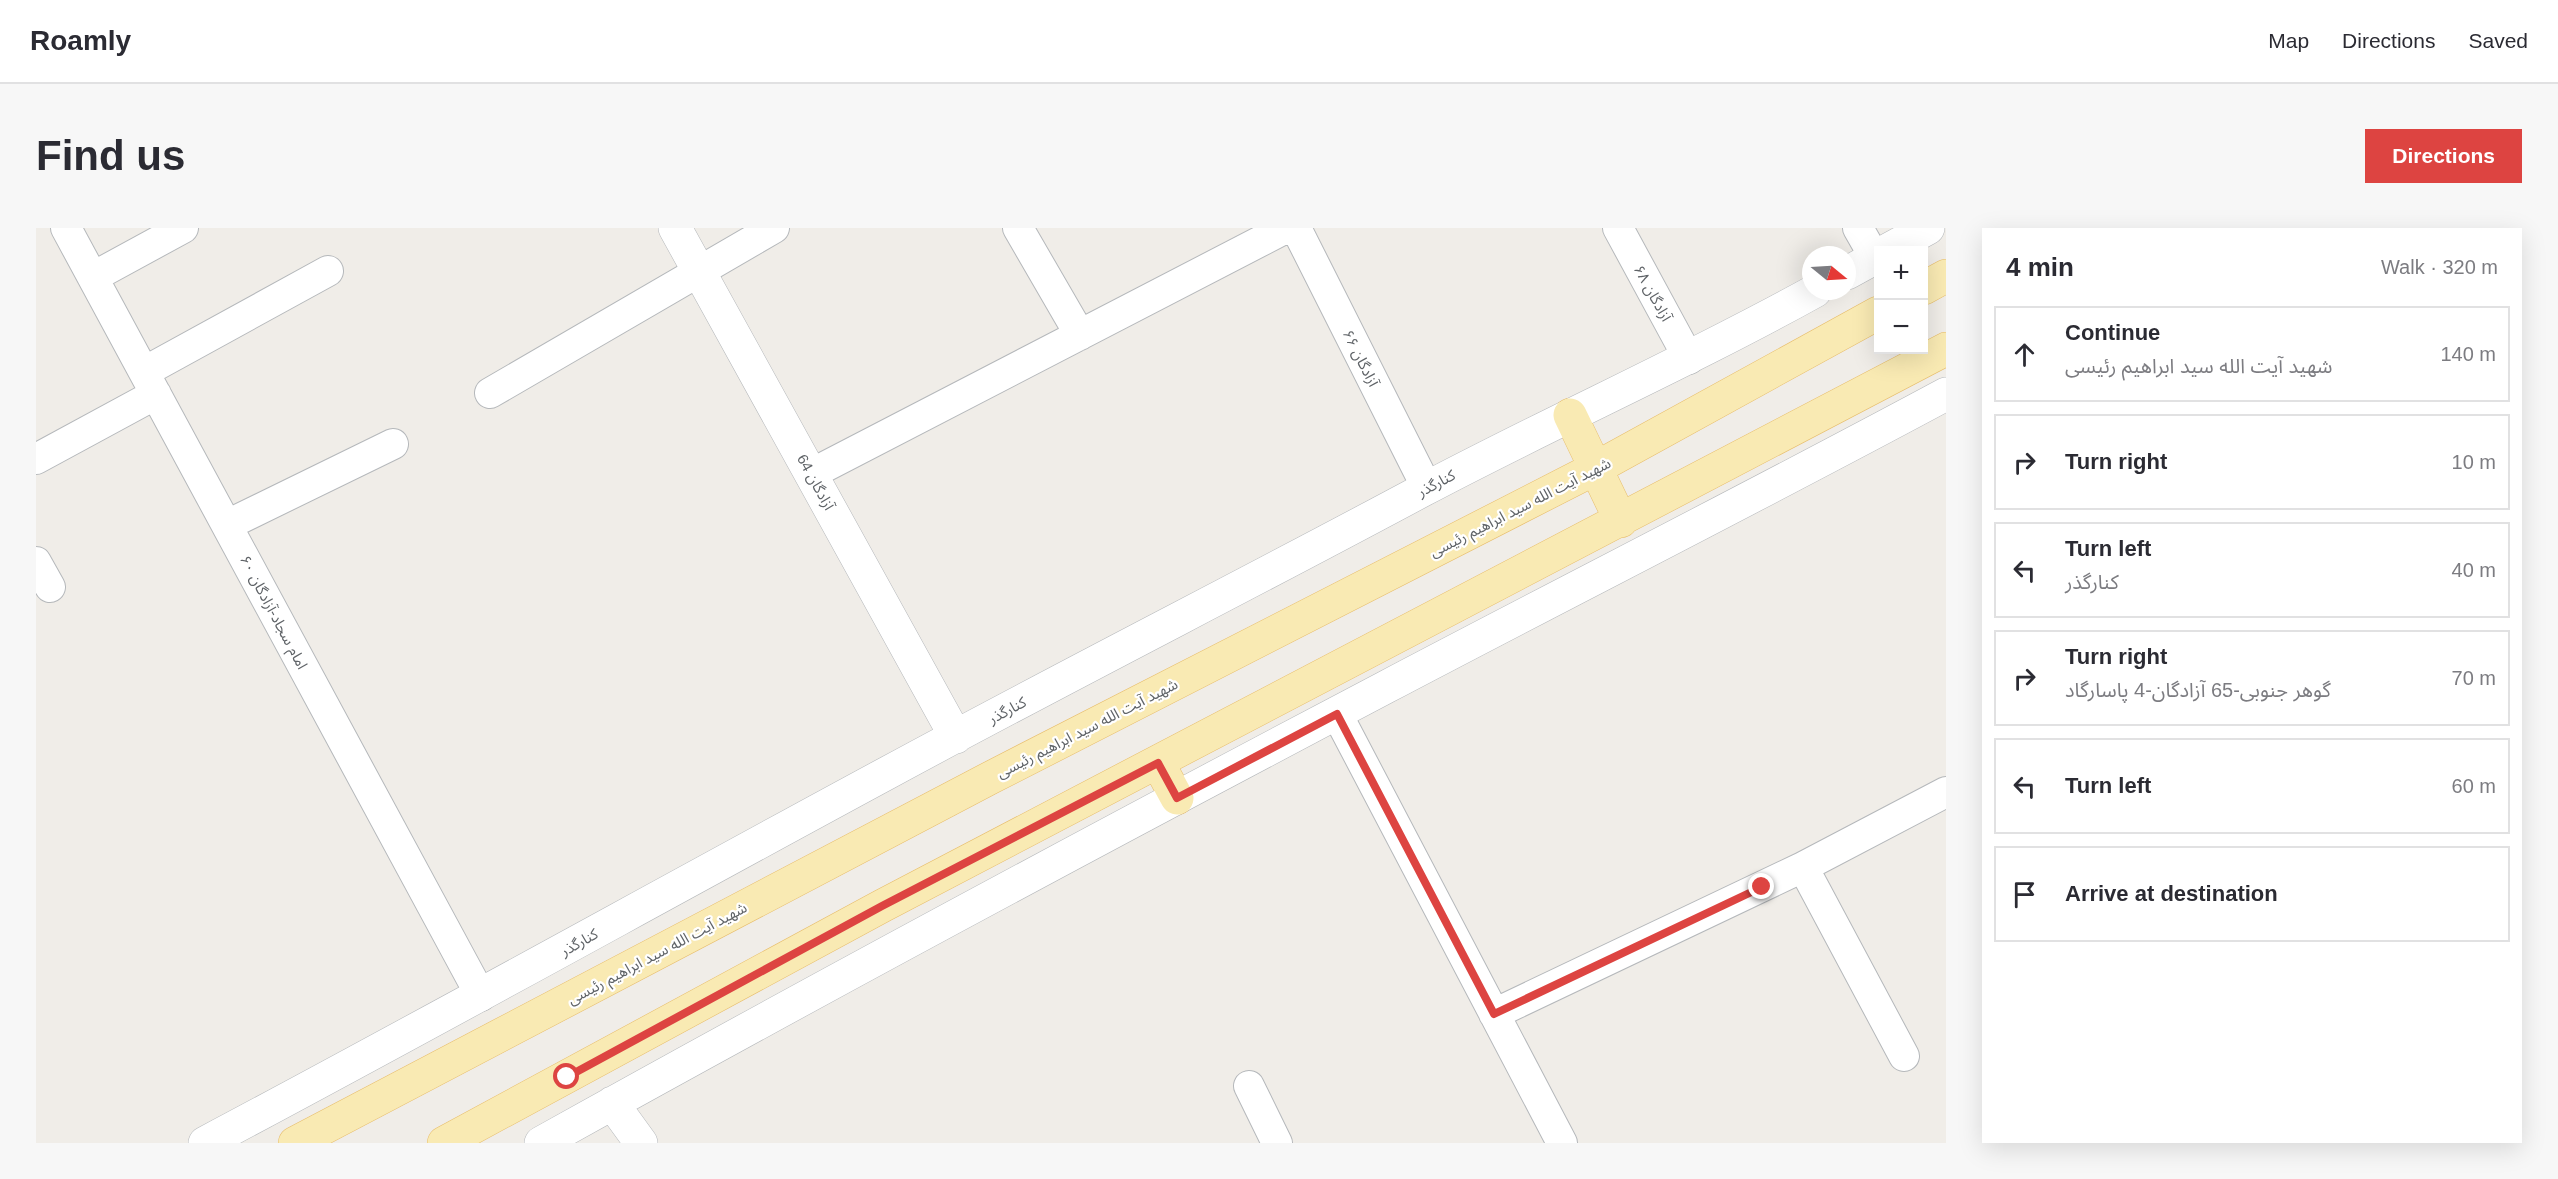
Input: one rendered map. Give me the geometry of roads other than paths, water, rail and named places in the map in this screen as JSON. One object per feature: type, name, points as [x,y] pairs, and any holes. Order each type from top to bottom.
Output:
[{"type":"main road","points":[[1928,285],[1946,276]]},
{"type":"main road","name":"شهید آیت الله سید ابراهیم رئیسی","points":[[296,1143],[1000,773],[1596,468],[1874,315]]},
{"type":"main road","points":[[444,1143],[882,906],[1946,349]]},
{"type":"main road","points":[[1570,414],[1621,521]]},
{"type":"main road","points":[[1158,763],[1177,798]]},
{"type":"street","name":"امام سجاد-آزادگان ۶۰","points":[[66,228],[481,996]]},
{"type":"street","points":[[93,277],[183,228]]},
{"type":"street","name":"آزادگان 64","points":[[675,228],[956,737]]},
{"type":"street","points":[[490,393],[774,228]]},
{"type":"street","points":[[1018,228],[1080,335]]},
{"type":"street","points":[[811,474],[1286,228]]},
{"type":"street","name":"آزادگان ۶۶","points":[[1296,228],[1427,488]]},
{"type":"street","name":"آزادگان ۶۸","points":[[1618,228],[1689,359]]},
{"type":"street","points":[[1858,228],[1874,248]]},
{"type":"street","points":[[1896,246],[1928,228]]},
{"type":"street","points":[[1856,268],[1874,258]]},
{"type":"street","points":[[36,459],[150,383],[328,271]]},
{"type":"street","name":"کنارگذر","points":[[206,1143],[956,737],[1427,488],[1570,414],[1689,359],[1802,298]]},
{"type":"street","points":[[541,1143],[809,993],[1762,493],[1946,394]]},
{"type":"street","points":[[227,525],[393,444]]},
{"type":"street","points":[[1337,714],[1562,1143]]},
{"type":"street","points":[[1494,1014],[1803,867],[1946,792]]},
{"type":"street","points":[[1803,867],[1904,1056]]},
{"type":"street","points":[[1249,1086],[1277,1143]]},
{"type":"street","points":[[612,1103],[641,1143]]}]
